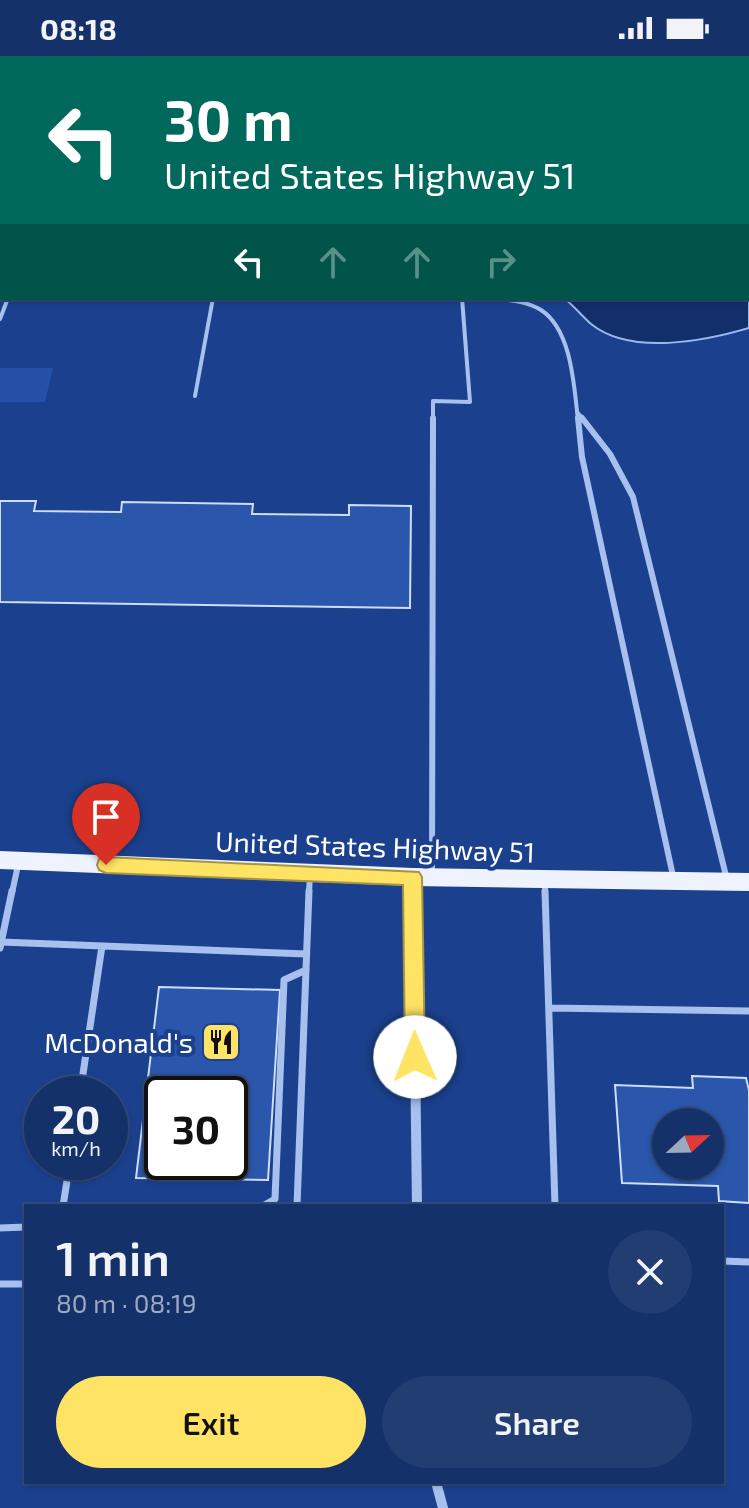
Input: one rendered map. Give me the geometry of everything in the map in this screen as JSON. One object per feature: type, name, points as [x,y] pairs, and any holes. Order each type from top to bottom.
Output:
[{"type":"main road","name":"United States Highway 51","points":[[10,861],[422,878],[738,882]]},
{"type":"street","points":[[417,1204],[422,878]]},
{"type":"street","points":[[437,1484],[443,1508]]},
{"type":"lane","points":[[0,319],[7,300]]},
{"type":"lane","points":[[195,396],[213,300]]},
{"type":"lane","points":[[422,878],[433,401],[470,402],[462,300]]},
{"type":"lane","points":[[500,300],[543,311],[560,331],[577,412],[582,457],[674,881]]},
{"type":"lane","points":[[577,412],[610,454],[633,497],[738,882]]},
{"type":"lane","points":[[10,861],[1,945],[306,954]]},
{"type":"lane","points":[[297,1204],[310,874]]},
{"type":"lane","points":[[545,880],[555,1204]]},
{"type":"lane","points":[[83,1076],[102,946]]},
{"type":"lane","points":[[266,1204],[275,1199],[284,980],[306,970]]},
{"type":"lane","points":[[549,1008],[749,1011]]},
{"type":"lane","points":[[63,1204],[67,1180]]},
{"type":"lane","points":[[0,1228],[24,1227]]},
{"type":"lane","points":[[724,1261],[749,1262]]},
{"type":"lane","points":[[0,1284],[24,1284]]},
{"type":"shaded area","points":[[566,300],[749,300],[749,328],[690,341],[647,343],[626,340],[607,334],[591,324]]},
{"type":"shaded area","points":[[0,368],[53,368],[45,402],[0,402]]},
{"type":"building","points":[[0,501],[36,501],[34,511],[121,512],[122,502],[253,504],[252,514],[349,515],[349,505],[411,506],[410,608],[0,602]]},
{"type":"building","points":[[159,987],[280,990],[268,1180],[248,1180],[248,1076],[148,1076]]},
{"type":"building","points":[[692,1076],[746,1078],[749,1090],[749,1203],[719,1201],[718,1186],[622,1183],[615,1085],[693,1088]]},
{"type":"building","points":[[144,1112],[144,1178],[136,1178]]},
{"type":"place","name":"McDonald's","points":[[221,1042]]},
{"type":"route","points":[[106,865],[413,877],[415,1057]]}]
